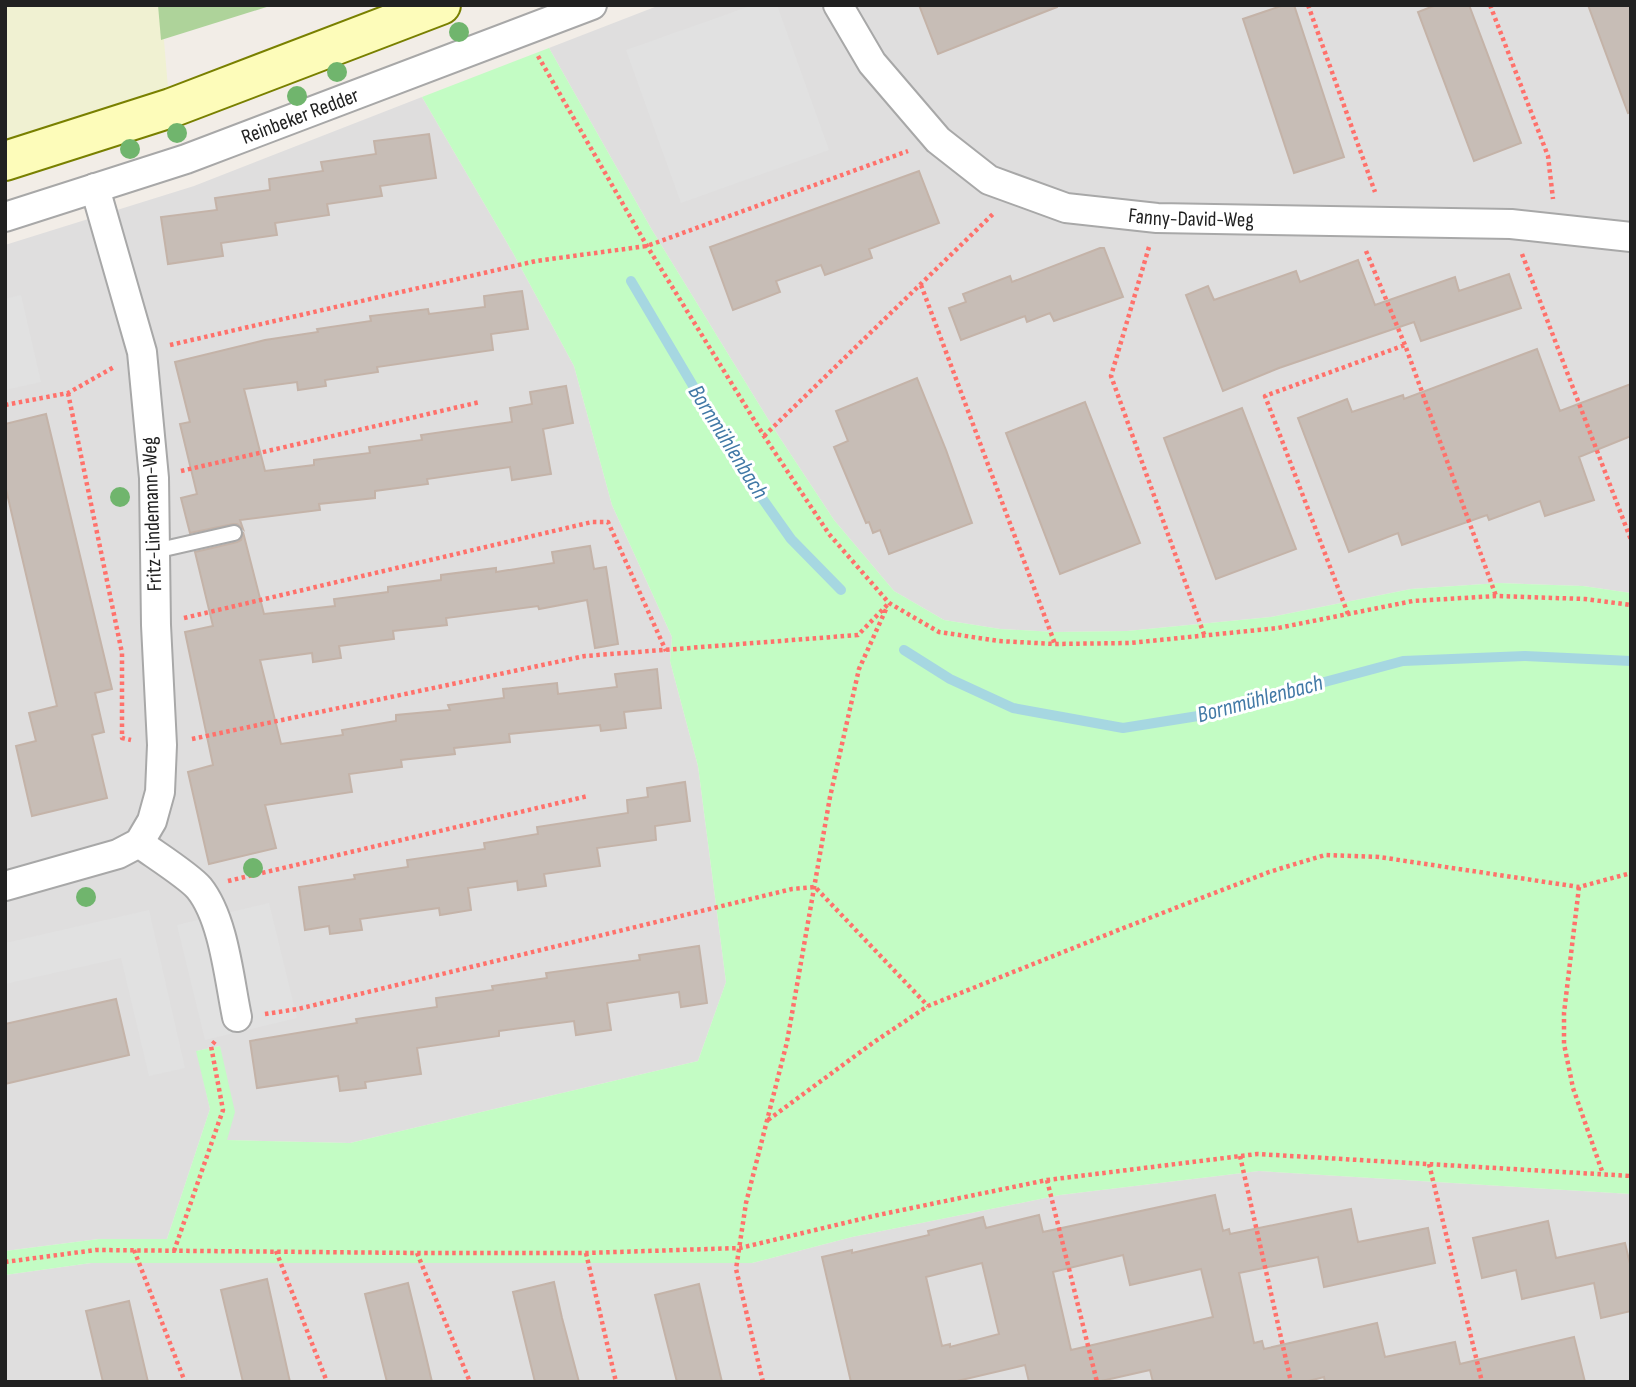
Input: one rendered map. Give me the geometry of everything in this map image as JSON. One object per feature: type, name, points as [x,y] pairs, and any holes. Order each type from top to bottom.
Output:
[{"type":"main road","points":[[5,161],[171,108],[441,5]]},
{"type":"street","name":"Reinbeker Redder","points":[[5,216],[186,159],[592,5]]},
{"type":"street","name":"Fanny-David-Weg","points":[[838,5],[872,63],[938,140],[989,180],[1066,208],[1157,218],[1511,224],[1631,237]]},
{"type":"street","name":"Fritz-Lindemann-Weg","points":[[95,188],[142,352],[154,478],[156,625],[162,745],[160,792],[152,821],[139,843]]},
{"type":"street","points":[[5,886],[118,855],[139,843],[199,887],[211,909],[220,937],[237,1017]]},
{"type":"lane","points":[[155,551],[234,533]]},
{"type":"path","points":[[1308,5],[1385,222]]},
{"type":"path","points":[[1490,5],[1548,156],[1557,229]]},
{"type":"path","points":[[524,31],[647,246],[764,436],[829,534],[889,603],[939,632],[999,641],[1055,645],[1130,643],[1278,628],[1413,601],[1496,596],[1585,599],[1631,605]]},
{"type":"path","points":[[5,405],[68,393],[142,352],[536,261],[647,246],[938,140]]},
{"type":"path","points":[[764,436],[1016,192]]},
{"type":"path","points":[[1157,218],[1111,376],[1205,637]]},
{"type":"path","points":[[1353,222],[1405,345],[1496,596]]},
{"type":"path","points":[[1511,224],[1631,540]]},
{"type":"path","points":[[921,285],[1055,645]]},
{"type":"path","points":[[1349,614],[1265,396],[1405,345]]},
{"type":"path","points":[[68,393],[122,653],[122,738],[162,745],[585,656],[858,635],[889,603]]},
{"type":"path","points":[[154,478],[480,402]]},
{"type":"path","points":[[156,625],[592,522],[608,522],[666,651]]},
{"type":"path","points":[[763,1382],[736,1269],[746,1203],[787,1042],[830,797],[859,669],[889,603]]},
{"type":"path","points":[[199,887],[588,796]]},
{"type":"path","points":[[768,1120],[928,1006],[1269,872],[1325,855],[1379,857],[1579,887],[1631,873]]},
{"type":"path","points":[[815,887],[928,1006]]},
{"type":"path","points":[[174,1251],[223,1110],[211,1046],[237,1017],[298,1009],[792,889],[815,887]]},
{"type":"path","points":[[1579,887],[1564,1013],[1564,1044],[1573,1088],[1604,1174]]},
{"type":"path","points":[[5,1262],[96,1250],[586,1253],[740,1248],[1048,1180],[1257,1154],[1631,1176]]},
{"type":"path","points":[[1240,1156],[1291,1382]]},
{"type":"path","points":[[1429,1164],[1482,1382]]},
{"type":"path","points":[[1048,1180],[1097,1382]]},
{"type":"path","points":[[134,1250],[185,1382]]},
{"type":"path","points":[[276,1251],[327,1382]]},
{"type":"path","points":[[417,1253],[470,1382]]},
{"type":"path","points":[[586,1253],[616,1382]]},
{"type":"shaded area","points":[[660,5],[1631,5],[1631,593],[1583,586],[1499,583],[1411,589],[1271,617],[1127,631],[1055,632],[1000,629],[944,620],[894,591],[834,520],[776,432],[652,230],[549,48]]},
{"type":"shaded area","points":[[753,5],[777,5],[829,150],[681,203],[626,50]]},
{"type":"shaded area","points":[[422,97],[513,253],[574,366],[612,505],[672,637],[670,661],[698,766],[726,982],[698,1061],[350,1143],[226,1140],[220,1046],[197,1051],[210,1109],[167,1239],[99,1239],[5,1251],[5,245],[194,186]]},
{"type":"shaded area","points":[[21,295],[41,382],[5,390],[5,299]]},
{"type":"shaded area","points":[[269,903],[297,1018],[205,1040],[177,925]]},
{"type":"shaded area","points":[[149,910],[185,1068],[149,1076],[121,958],[5,984],[5,943]]},
{"type":"shaded area","points":[[1259,1171],[1631,1194],[1631,1382],[5,1382],[5,1275],[91,1263],[752,1263],[852,1237],[1060,1195]]},
{"type":"green space","points":[[5,5],[161,5],[168,88],[5,140]]},
{"type":"green space","points":[[158,5],[273,5],[161,40]]},
{"type":"green space","points":[[549,48],[652,230],[776,432],[834,520],[894,591],[944,620],[1000,629],[1055,632],[1127,631],[1271,617],[1411,589],[1499,583],[1583,586],[1631,593],[1631,1194],[1259,1171],[1060,1195],[852,1237],[752,1263],[91,1263],[5,1275],[5,1251],[99,1239],[167,1239],[210,1109],[196,1051],[220,1046],[235,1112],[227,1140],[350,1143],[698,1061],[726,982],[698,766],[670,661],[672,637],[612,505],[574,366],[513,253],[422,97]]},
{"type":"building","points":[[919,5],[1057,5],[1057,7],[938,54]]},
{"type":"building","points":[[1284,5],[1294,5],[1344,157],[1294,173],[1243,19]]},
{"type":"building","points":[[1436,5],[1469,5],[1521,143],[1474,161],[1418,12]]},
{"type":"building","points":[[1588,5],[1631,5],[1631,112],[1628,113]]},
{"type":"building","points":[[429,134],[436,178],[380,186],[382,196],[327,204],[329,215],[275,223],[277,235],[221,243],[223,256],[168,264],[161,217],[217,210],[215,198],[270,190],[269,179],[323,171],[321,162],[376,154],[374,141]]},
{"type":"building","points":[[919,171],[939,223],[869,249],[872,258],[825,275],[821,265],[776,281],[780,292],[733,310],[710,247]]},
{"type":"building","points":[[1104,248],[1123,297],[1054,321],[1050,313],[1027,322],[1025,316],[961,340],[949,308],[966,302],[963,294],[1010,276],[1012,282]]},
{"type":"building","points":[[1358,260],[1375,305],[1455,277],[1459,291],[1509,274],[1521,308],[1421,341],[1414,322],[1279,368],[1223,391],[1186,295],[1208,286],[1214,300],[1296,271],[1300,282]]},
{"type":"building","points":[[522,291],[528,329],[491,334],[493,350],[377,367],[378,372],[325,380],[326,386],[298,390],[297,382],[244,389],[265,471],[314,465],[314,460],[370,453],[369,447],[422,440],[421,435],[512,422],[510,408],[532,404],[530,392],[566,386],[573,423],[543,429],[551,474],[512,480],[510,467],[427,479],[428,484],[375,491],[375,498],[319,504],[320,510],[240,520],[243,529],[233,524],[190,533],[181,498],[197,494],[180,424],[190,422],[175,362],[265,340],[318,332],[317,329],[371,321],[370,316],[428,309],[429,314],[485,307],[484,296]]},
{"type":"building","points":[[1537,349],[1560,411],[1631,384],[1631,436],[1579,457],[1594,500],[1545,516],[1540,501],[1489,520],[1487,515],[1402,545],[1398,533],[1349,552],[1298,418],[1347,399],[1352,412],[1403,395],[1404,399]]},
{"type":"building","points":[[917,378],[972,523],[889,554],[880,530],[873,533],[869,522],[866,523],[834,447],[848,441],[836,411]]},
{"type":"building","points":[[1085,402],[1140,543],[1060,574],[1006,433]]},
{"type":"building","points":[[1242,408],[1296,549],[1216,579],[1164,438]]},
{"type":"building","points":[[46,414],[112,689],[95,693],[104,732],[92,735],[107,798],[32,816],[16,746],[36,741],[29,713],[57,706],[5,485],[5,424]]},
{"type":"building","points":[[243,532],[264,614],[335,606],[334,599],[388,592],[388,587],[441,580],[441,575],[496,568],[496,572],[554,563],[552,552],[590,546],[594,569],[606,567],[618,644],[595,648],[587,600],[539,609],[538,606],[446,618],[447,625],[393,631],[394,639],[339,646],[341,658],[313,662],[312,653],[260,660],[281,744],[343,735],[342,730],[396,721],[396,715],[450,710],[448,705],[504,698],[503,689],[557,683],[558,694],[617,687],[615,674],[657,669],[661,708],[624,712],[626,728],[601,731],[600,725],[509,734],[510,742],[454,748],[455,754],[401,760],[402,767],[349,774],[352,792],[265,805],[276,848],[209,864],[188,772],[213,765],[185,632],[213,626],[195,552],[237,542],[241,540]]},
{"type":"building","points":[[685,782],[690,821],[655,826],[656,840],[597,848],[600,866],[544,874],[546,886],[518,890],[517,881],[468,888],[471,910],[440,915],[439,908],[360,919],[362,930],[330,934],[329,926],[305,930],[299,887],[355,879],[354,875],[408,867],[407,860],[485,849],[484,843],[538,834],[537,827],[628,813],[627,800],[648,797],[647,788]]},
{"type":"building","points":[[699,946],[707,1003],[681,1007],[679,992],[607,1003],[611,1030],[576,1035],[574,1021],[499,1031],[499,1036],[417,1048],[421,1074],[365,1082],[366,1088],[340,1091],[338,1076],[257,1088],[250,1041],[357,1023],[356,1019],[437,1007],[436,998],[493,990],[492,986],[547,978],[546,973],[640,960],[639,955]]},
{"type":"building","points":[[116,999],[129,1055],[5,1084],[5,1024]]},
{"type":"building","points":[[1215,1195],[1223,1231],[1229,1229],[1230,1234],[1351,1209],[1358,1242],[1428,1228],[1435,1263],[1324,1287],[1318,1257],[1239,1273],[1254,1343],[1262,1341],[1264,1349],[1377,1323],[1385,1357],[1455,1342],[1460,1364],[1574,1337],[1585,1382],[1325,1382],[1324,1377],[1305,1382],[1153,1382],[1150,1370],[1097,1382],[1029,1382],[1025,1365],[953,1382],[851,1382],[822,1257],[852,1250],[852,1253],[929,1235],[928,1231],[983,1217],[986,1228],[1039,1215],[1043,1232]],"holes":[[[1123,1255],[1130,1285],[1201,1269],[1213,1317],[1071,1350],[1053,1272]],[[982,1263],[999,1334],[950,1347],[950,1344],[942,1346],[926,1277]]]},
{"type":"building","points":[[1548,1221],[1556,1258],[1625,1243],[1631,1268],[1631,1311],[1601,1318],[1594,1283],[1522,1299],[1516,1270],[1482,1278],[1473,1238]]},
{"type":"building","points":[[267,1279],[290,1382],[243,1382],[221,1290]]},
{"type":"building","points":[[554,1282],[579,1382],[535,1382],[513,1292]]},
{"type":"building","points":[[408,1283],[432,1382],[387,1382],[365,1294]]},
{"type":"building","points":[[699,1284],[722,1382],[677,1382],[655,1295]]},
{"type":"building","points":[[129,1301],[148,1382],[103,1382],[86,1311]]},
{"type":"waterway","name":"Bornmühlenbach","points":[[631,281],[747,477],[791,539],[841,590]]},
{"type":"waterway","name":"Bornmühlenbach","points":[[904,650],[950,679],[1013,708],[1123,728],[1198,716],[1403,661],[1525,656],[1631,661]]}]
